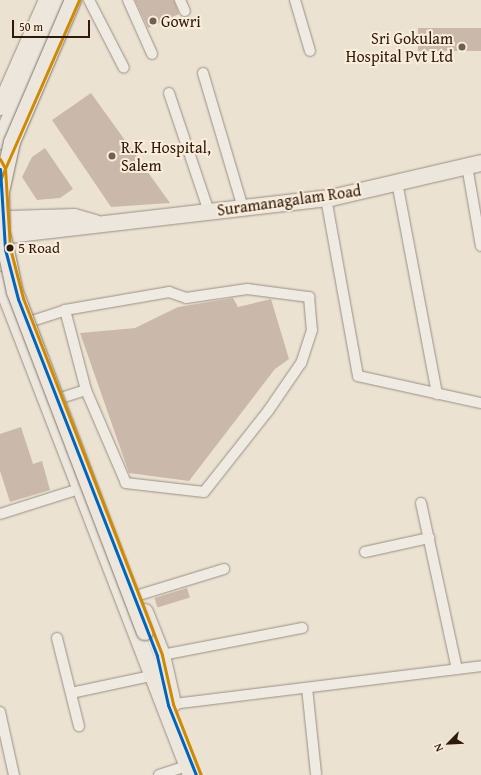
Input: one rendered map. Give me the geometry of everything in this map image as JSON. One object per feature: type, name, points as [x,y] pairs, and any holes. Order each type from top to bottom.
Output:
[{"type":"main road","points":[[0,107],[47,0]]},
{"type":"main road","points":[[0,119],[52,0]]},
{"type":"main road","points":[[0,141],[61,0]]},
{"type":"main road","points":[[69,0],[1,168],[9,236],[16,275],[32,321],[162,655],[172,704]]},
{"type":"main road","points":[[73,0],[12,142],[1,192],[2,232],[17,298],[141,635],[151,676]]},
{"type":"main road","points":[[1,168],[79,0]]},
{"type":"main road","name":"Suramanagalam Road","points":[[94,223],[209,212],[326,198],[474,164]]},
{"type":"main road","points":[[8,219],[74,217],[94,223]]},
{"type":"main road","points":[[9,236],[76,230],[94,223]]},
{"type":"main road","points":[[0,280],[141,635],[172,704],[201,775]]},
{"type":"main road","points":[[0,300],[130,640],[151,676],[189,770]]},
{"type":"street","points":[[89,0],[124,68]]},
{"type":"street","points":[[128,0],[152,54]]},
{"type":"street","points":[[180,0],[185,11]]},
{"type":"street","points":[[295,0],[310,51]]},
{"type":"street","points":[[203,73],[242,208]]},
{"type":"street","points":[[169,93],[209,212]]},
{"type":"street","points":[[474,164],[481,246]]},
{"type":"street","points":[[397,182],[437,394]]},
{"type":"street","points":[[326,198],[358,376],[481,403]]},
{"type":"street","points":[[32,321],[65,310],[169,292],[186,298],[247,289],[309,297],[312,330],[301,363],[268,411],[204,492],[126,483],[86,390],[65,310]]},
{"type":"street","points":[[62,398],[86,390]]},
{"type":"street","points":[[0,514],[73,491]]},
{"type":"street","points":[[421,503],[458,669]]},
{"type":"street","points":[[365,552],[429,538]]},
{"type":"street","points":[[139,595],[224,569]]},
{"type":"street","points":[[162,655],[302,628]]},
{"type":"street","points":[[58,638],[79,726]]},
{"type":"street","points":[[172,704],[481,666]]},
{"type":"street","points":[[71,694],[151,676]]},
{"type":"street","points":[[307,688],[316,774]]},
{"type":"street","points":[[0,712],[14,775]]},
{"type":"street","points":[[159,775],[189,770]]},
{"type":"building","name":"Gowri","points":[[135,0],[174,0],[179,14],[148,28]]},
{"type":"building","points":[[418,28],[481,28],[481,51],[418,51]]},
{"type":"building","points":[[91,93],[170,203],[111,207],[52,120]]},
{"type":"building","points":[[45,148],[73,189],[60,198],[37,200],[22,177],[32,157]]},
{"type":"building","points":[[233,298],[238,307],[271,299],[289,359],[275,369],[189,481],[129,473],[80,333],[135,328],[178,307]]},
{"type":"building","points":[[21,427],[33,464],[42,461],[50,490],[10,502],[0,471],[0,434]]},
{"type":"building","points":[[187,588],[190,598],[157,608],[154,598]]},
{"type":"transit line","points":[[0,180],[79,0]]},
{"type":"transit line","points":[[0,159],[5,168],[10,248],[23,298],[162,655],[173,704],[201,775]]},
{"type":"transit line","points":[[0,169],[5,249],[18,299],[157,656],[168,705],[196,775]]},
{"type":"place","name":"Gowri","points":[[153,21]]},
{"type":"place","name":"Sri Gokulam Hospital Pvt Ltd","points":[[462,47]]},
{"type":"place","name":"R.K. Hospital, Salem","points":[[112,156]]},
{"type":"place","name":"5 Road","points":[[10,248]]}]
